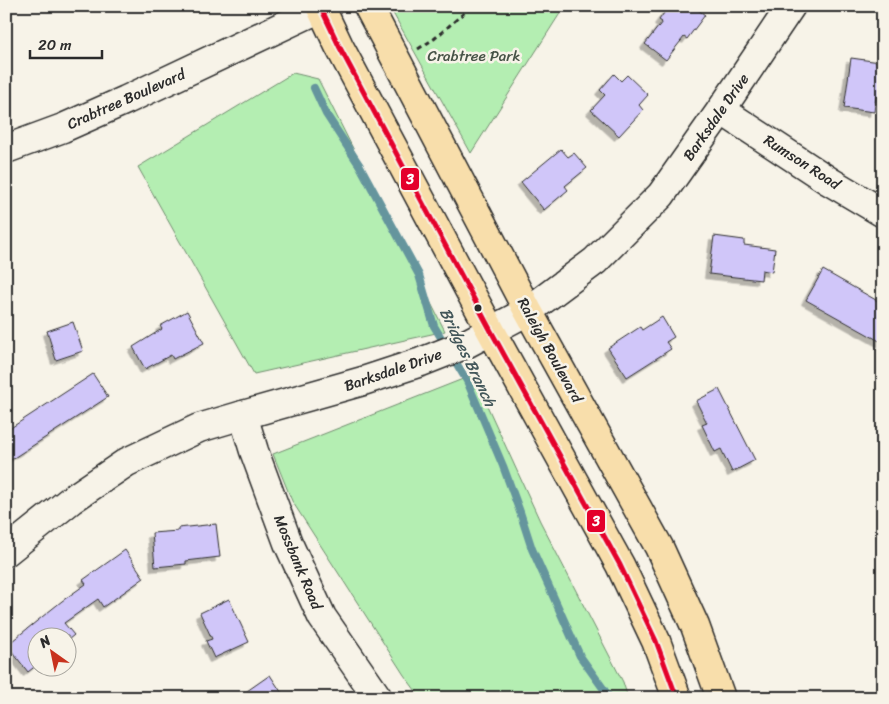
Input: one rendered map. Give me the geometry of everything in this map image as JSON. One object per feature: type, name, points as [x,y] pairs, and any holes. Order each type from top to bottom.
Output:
[{"type":"main road","name":"Raleigh Boulevard","points":[[368,6],[528,311],[659,547],[695,626],[721,698]]},
{"type":"main road","points":[[322,7],[339,46],[491,331],[620,564],[656,641],[677,698]]},
{"type":"street","name":"Barksdale Drive","points":[[6,552],[71,500],[127,462],[199,428],[363,382],[421,362],[464,345],[528,311],[595,261],[661,195],[791,6]]},
{"type":"street","name":"Crabtree Boulevard","points":[[6,149],[63,128],[126,100],[322,7]]},
{"type":"street","name":"Rumson Road","points":[[721,110],[829,181],[883,213]]},
{"type":"street","name":"Mossbank Road","points":[[243,415],[254,451],[288,543],[322,617],[378,698]]},
{"type":"path","points":[[411,53],[434,38],[472,6]]},
{"type":"green space","name":"Crabtree Park","points":[[389,6],[563,6],[471,153]]},
{"type":"green space","points":[[293,73],[318,79],[445,331],[254,374],[138,167]]},
{"type":"green space","points":[[473,375],[540,521],[623,682],[628,698],[421,698],[404,675],[292,501],[273,454]]},
{"type":"building","points":[[669,6],[693,6],[705,15],[687,39],[684,37],[666,60],[645,44],[662,22],[659,20]]},
{"type":"building","points":[[851,58],[880,62],[879,72],[883,72],[883,97],[876,96],[874,112],[844,108]]},
{"type":"building","points":[[614,74],[621,81],[627,75],[648,95],[639,105],[643,110],[619,136],[591,110],[605,95],[600,90]]},
{"type":"building","points":[[561,149],[568,157],[574,153],[587,168],[565,186],[568,190],[544,210],[521,182]]},
{"type":"building","points":[[714,236],[744,240],[744,245],[775,249],[772,272],[762,270],[761,280],[709,274]]},
{"type":"building","points":[[823,270],[883,304],[883,343],[806,300]]},
{"type":"building","points":[[187,311],[204,343],[173,359],[171,355],[145,369],[133,347],[162,329],[160,326]]},
{"type":"building","points":[[662,317],[674,337],[666,342],[671,349],[627,377],[608,348],[640,327],[642,330]]},
{"type":"building","points":[[73,322],[83,351],[56,360],[47,331]]},
{"type":"building","points":[[93,374],[108,397],[6,463],[6,431]]},
{"type":"building","points":[[719,389],[755,460],[732,472],[721,449],[715,452],[702,425],[707,423],[696,401]]},
{"type":"building","points":[[216,524],[220,557],[186,561],[186,564],[155,567],[152,533],[178,531],[178,528]]},
{"type":"building","points":[[125,550],[144,578],[103,607],[98,599],[64,623],[66,626],[31,626],[86,584],[83,580]]},
{"type":"building","points":[[229,599],[249,642],[214,658],[206,641],[212,639],[200,613]]},
{"type":"building","points":[[28,628],[28,672],[7,645]]},
{"type":"building","points":[[270,675],[285,698],[237,698]]},
{"type":"waterway","name":"Bridges Branch","points":[[314,88],[326,114],[360,166],[419,275],[434,326],[446,346]]},
{"type":"waterway","name":"Bridges Branch","points":[[452,356],[467,381],[503,466],[532,549],[580,656],[610,698]]},
{"type":"transit line","name":"3","points":[[320,6],[339,46],[491,331],[620,565],[656,641],[677,698]]}]
